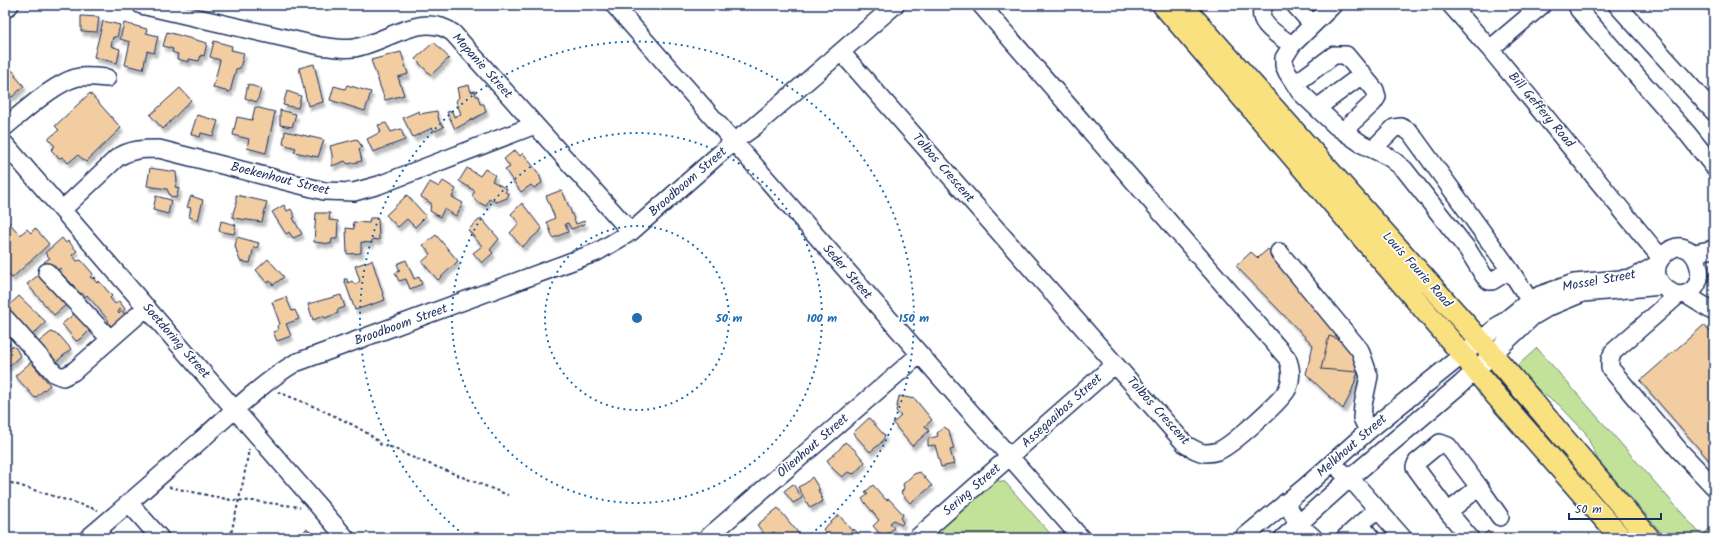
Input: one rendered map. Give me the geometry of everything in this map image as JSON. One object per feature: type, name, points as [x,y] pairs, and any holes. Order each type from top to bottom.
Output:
[{"type":"main road","name":"Louis Fourie Road","points":[[1162,5],[1476,370],[1493,392],[1621,538]]},
{"type":"main road","name":"Louis Fourie Road","points":[[1182,5],[1486,347],[1649,538]]},
{"type":"street","points":[[5,9],[10,5]]},
{"type":"street","name":"Mopanie Street","points":[[141,5],[320,46],[338,48],[354,48],[424,24],[443,27],[453,33],[631,232]]},
{"type":"street","name":"Seder Street","points":[[614,5],[1009,458],[1081,538]]},
{"type":"street","points":[[733,142],[753,128],[895,5]]},
{"type":"street","name":"Tolbos Crescent","points":[[841,52],[1186,444],[1195,450],[1205,453],[1218,450],[1237,438],[1285,394],[1290,384],[1290,365],[1283,352],[981,5]]},
{"type":"street","points":[[1265,5],[1261,10],[1264,23],[1281,38],[1292,45]]},
{"type":"street","points":[[1295,5],[1312,24]]},
{"type":"street","points":[[1333,5],[1292,45],[1284,58],[1284,66],[1300,92],[1343,131],[1362,144],[1389,157],[1408,173],[1468,250],[1486,279],[1492,281],[1510,270]]},
{"type":"street","name":"Bill Geffery Road","points":[[1451,5],[1490,49],[1628,216],[1664,257]]},
{"type":"street","points":[[1490,49],[1542,5]]},
{"type":"street","points":[[1577,5],[1579,10],[1687,133],[1714,167]]},
{"type":"street","points":[[1617,5],[1714,112]]},
{"type":"street","points":[[1295,84],[1330,57],[1338,54],[1346,55],[1375,90],[1377,97],[1373,103],[1343,131]]},
{"type":"street","points":[[1318,108],[1363,74]]},
{"type":"street","points":[[5,127],[48,93],[69,81],[78,78],[107,78]]},
{"type":"street","name":"Boekenhout Street","points":[[62,210],[117,158],[126,152],[137,149],[159,149],[324,191],[354,192],[378,185],[534,125]]},
{"type":"street","points":[[1373,149],[1394,128],[1401,126],[1410,132],[1510,270],[1530,301]]},
{"type":"street","name":"Broodboom Street","points":[[88,538],[235,409],[295,363],[597,252],[631,232],[733,142]]},
{"type":"street","name":"Soetdoring Street","points":[[5,144],[346,538]]},
{"type":"street","points":[[1408,173],[1428,156]]},
{"type":"street","points":[[1714,302],[1707,273],[1701,258],[1695,253],[1684,248],[1664,257],[1658,278],[1662,286],[1670,292],[1682,294],[1714,312]]},
{"type":"street","points":[[1695,253],[1714,249]]},
{"type":"street","points":[[1279,252],[1360,350],[1369,376],[1362,418],[1368,431]]},
{"type":"street","name":"Mossel Street","points":[[1476,370],[1486,347],[1530,301],[1540,295],[1574,283],[1633,278],[1664,257]]},
{"type":"street","points":[[47,272],[110,339]]},
{"type":"street","points":[[1707,273],[1698,287],[1682,294],[1613,352],[1610,360],[1610,368],[1674,444],[1714,487]]},
{"type":"street","name":"Mossel Street","points":[[1462,354],[1486,347],[1549,307],[1575,295],[1662,286]]},
{"type":"street","points":[[5,318],[55,374],[64,377],[73,372],[147,307]]},
{"type":"street","name":"Melkhout Street","points":[[1243,538],[1368,431],[1462,354]]},
{"type":"street","name":"Olienhout Street","points":[[707,538],[920,355]]},
{"type":"street","name":"Assegaaibos Street","points":[[1009,458],[1115,364]]},
{"type":"street","name":"Melkhout Street","points":[[1283,538],[1350,478],[1476,370]]},
{"type":"street","points":[[1470,538],[1448,512],[1415,467],[1417,462],[1440,443],[1448,446],[1500,518]]},
{"type":"street","name":"Sering Street","points":[[916,538],[1009,458]]},
{"type":"street","points":[[1331,464],[1350,478],[1402,538]]},
{"type":"street","points":[[1448,512],[1479,487]]},
{"type":"street","points":[[1286,502],[1298,524],[1314,538]]},
{"type":"street","points":[[129,503],[160,538]]},
{"type":"street","points":[[1345,538],[1377,508]]},
{"type":"street","points":[[1360,524],[1371,538]]},
{"type":"path","points":[[264,386],[314,407],[352,426],[377,439],[381,445],[394,448],[404,454],[508,495]]},
{"type":"path","points":[[230,538],[248,460],[251,430]]},
{"type":"path","points":[[5,480],[114,516]]},
{"type":"path","points":[[151,484],[231,500],[320,509]]},
{"type":"green space","points":[[1537,348],[1702,536],[1709,529],[1714,534],[1714,538],[1666,538],[1598,460],[1585,432],[1558,404],[1543,394],[1516,367]]},
{"type":"green space","points":[[992,480],[1005,482],[1054,538],[926,538]]},
{"type":"building","points":[[81,16],[99,17],[97,32],[81,31]]},
{"type":"building","points":[[103,21],[120,25],[117,37],[113,37],[111,46],[120,49],[117,63],[94,57]]},
{"type":"building","points":[[124,23],[147,29],[146,33],[158,36],[154,53],[147,51],[143,69],[125,65],[130,42],[120,39]]},
{"type":"building","points":[[167,32],[207,43],[204,56],[201,55],[199,61],[189,59],[189,62],[177,59],[178,54],[172,52],[173,49],[163,46]]},
{"type":"building","points":[[214,41],[232,46],[231,50],[244,53],[240,68],[236,69],[230,92],[213,88],[220,60],[210,57]]},
{"type":"building","points":[[434,42],[449,58],[431,75],[415,59]]},
{"type":"building","points":[[401,52],[408,74],[398,77],[404,95],[385,100],[371,60]]},
{"type":"building","points":[[5,64],[16,74],[15,76],[24,86],[12,97],[10,95],[8,97],[5,93]]},
{"type":"building","points":[[314,64],[323,102],[308,106],[299,68]]},
{"type":"building","points":[[248,84],[261,89],[257,102],[245,98]]},
{"type":"building","points":[[347,85],[371,92],[365,111],[330,100],[334,86],[345,89]]},
{"type":"building","points":[[469,85],[471,92],[475,91],[476,96],[478,96],[480,104],[484,104],[486,112],[455,129],[447,112],[452,111],[454,117],[461,114],[456,101],[459,97],[457,88]]},
{"type":"building","points":[[180,88],[191,100],[163,129],[150,115]]},
{"type":"building","points":[[287,91],[301,96],[298,108],[283,105]]},
{"type":"building","points":[[90,93],[121,128],[86,162],[78,155],[68,163],[63,157],[59,158],[51,150],[55,146],[48,139],[59,130],[55,126]]},
{"type":"building","points":[[255,107],[275,112],[266,153],[247,148],[249,139],[233,135],[237,117],[252,120]]},
{"type":"building","points":[[280,110],[296,114],[292,127],[280,125]]},
{"type":"building","points":[[419,111],[420,114],[437,111],[439,121],[444,127],[435,131],[432,128],[413,137],[403,118]]},
{"type":"building","points":[[197,115],[218,121],[213,136],[201,133],[200,137],[191,134]]},
{"type":"building","points":[[386,123],[391,132],[401,129],[405,140],[373,152],[367,139],[381,132],[378,125]]},
{"type":"building","points":[[285,131],[324,140],[318,157],[294,152],[296,148],[283,144]]},
{"type":"building","points":[[357,139],[362,147],[359,149],[362,161],[348,164],[345,161],[332,166],[330,146]]},
{"type":"building","points":[[515,150],[520,156],[523,153],[539,174],[542,183],[534,188],[531,185],[521,192],[505,170],[510,167],[504,159]]},
{"type":"building","points":[[150,168],[176,172],[177,182],[175,187],[179,188],[176,198],[170,196],[167,189],[147,186]]},
{"type":"building","points":[[467,168],[480,176],[485,169],[495,175],[492,181],[507,189],[505,192],[509,194],[507,198],[497,202],[489,199],[486,206],[476,201],[472,196],[475,191],[459,181]]},
{"type":"building","points":[[443,181],[456,189],[452,197],[463,203],[456,216],[444,209],[440,217],[430,211],[431,203],[421,197],[430,182],[439,187]]},
{"type":"building","points":[[562,190],[576,224],[584,221],[585,224],[571,229],[568,223],[565,224],[568,232],[553,238],[547,222],[555,218],[546,196]]},
{"type":"building","points":[[236,195],[267,202],[262,222],[233,218]]},
{"type":"building","points":[[407,195],[426,216],[415,227],[407,219],[398,227],[386,215]]},
{"type":"building","points":[[156,196],[171,200],[168,214],[153,210]]},
{"type":"building","points":[[191,196],[203,200],[198,220],[189,217],[191,208],[187,207]]},
{"type":"building","points":[[522,203],[542,229],[522,247],[510,233],[519,223],[511,214]]},
{"type":"building","points":[[284,205],[287,211],[291,209],[295,217],[293,218],[302,234],[293,238],[289,232],[286,234],[272,212]]},
{"type":"building","points":[[316,213],[330,213],[329,220],[338,221],[337,239],[332,239],[331,244],[314,242]]},
{"type":"building","points":[[5,218],[20,235],[27,229],[31,233],[35,228],[49,244],[12,278],[5,270]]},
{"type":"building","points":[[370,218],[378,218],[379,240],[372,239],[372,243],[361,242],[361,253],[347,254],[346,228],[354,229],[353,222],[369,223]]},
{"type":"building","points":[[481,218],[499,239],[490,250],[493,253],[482,263],[473,253],[482,246],[468,230]]},
{"type":"building","points":[[221,221],[236,225],[234,234],[219,231]]},
{"type":"building","points":[[436,235],[458,261],[438,280],[422,262],[431,254],[423,245]]},
{"type":"building","points":[[237,237],[259,243],[257,248],[254,247],[250,263],[240,261],[235,246]]},
{"type":"building","points":[[62,238],[66,243],[68,241],[77,251],[72,255],[77,261],[81,260],[93,274],[90,277],[93,279],[95,277],[96,279],[94,280],[97,283],[99,281],[112,296],[110,298],[115,304],[119,301],[125,309],[122,312],[126,316],[112,328],[108,322],[109,321],[87,295],[85,297],[82,293],[80,294],[77,291],[74,293],[71,290],[75,287],[61,273],[63,271],[60,268],[54,273],[44,262],[50,258],[45,253]]},
{"type":"building","points":[[1268,249],[1339,330],[1357,354],[1358,372],[1351,393],[1343,409],[1306,374],[1313,345],[1236,266],[1251,252],[1258,258]]},
{"type":"building","points":[[268,259],[284,277],[273,285],[270,281],[267,283],[256,270]]},
{"type":"building","points":[[372,260],[385,300],[355,310],[344,279],[347,279],[348,283],[352,281],[355,285],[360,281],[355,266]]},
{"type":"building","points":[[406,260],[414,279],[419,277],[422,284],[410,289],[406,279],[399,281],[395,273],[400,271],[397,264]]},
{"type":"building","points":[[41,273],[67,304],[54,315],[27,284]]},
{"type":"building","points":[[341,295],[345,307],[337,310],[338,313],[325,318],[323,316],[313,320],[308,304]]},
{"type":"building","points":[[19,296],[46,322],[32,335],[7,307]]},
{"type":"building","points":[[286,297],[292,311],[295,310],[299,319],[286,324],[291,336],[277,341],[273,332],[278,330],[277,326],[280,324],[272,302]]},
{"type":"building","points":[[75,313],[90,330],[81,339],[76,341],[62,324]]},
{"type":"building","points":[[1704,325],[1714,336],[1714,466],[1640,381]]},
{"type":"building","points":[[51,332],[60,336],[71,349],[55,363],[36,344]]},
{"type":"building","points":[[1329,336],[1344,341],[1357,354],[1358,372],[1321,369]]},
{"type":"building","points":[[5,338],[10,344],[5,348]]},
{"type":"building","points":[[12,346],[16,348],[20,356],[8,367],[5,363],[5,352]]},
{"type":"building","points":[[31,362],[50,385],[35,398],[15,376]]},
{"type":"building","points":[[899,396],[915,399],[932,420],[925,426],[929,431],[912,446],[893,423],[901,416],[896,411]]},
{"type":"building","points":[[869,418],[885,436],[881,443],[870,452],[853,433]]},
{"type":"building","points":[[944,427],[949,430],[954,449],[950,450],[954,464],[941,467],[935,445],[928,446],[928,439],[938,436],[937,433]]},
{"type":"building","points":[[845,442],[854,449],[865,462],[854,474],[848,472],[842,477],[833,469],[827,460],[837,452]]},
{"type":"building","points":[[920,472],[932,486],[910,503],[901,493],[904,488],[903,484],[914,474]]},
{"type":"building","points":[[812,477],[820,490],[818,490],[823,501],[810,508],[798,487],[806,483]]},
{"type":"building","points":[[793,484],[802,498],[793,503],[784,491]]},
{"type":"building","points":[[873,485],[886,500],[889,499],[903,514],[901,519],[903,523],[901,525],[894,520],[890,523],[894,528],[883,537],[873,526],[879,520],[862,499],[868,494],[865,492]]},
{"type":"building","points":[[778,508],[799,534],[795,538],[778,538],[774,532],[767,537],[757,525]]},
{"type":"building","points":[[839,515],[852,531],[854,529],[860,535],[858,538],[830,538],[823,529]]},
{"type":"building","points":[[306,529],[318,537],[318,538],[300,538]]},
{"type":"building","points":[[1488,531],[1495,538],[1480,538]]}]
